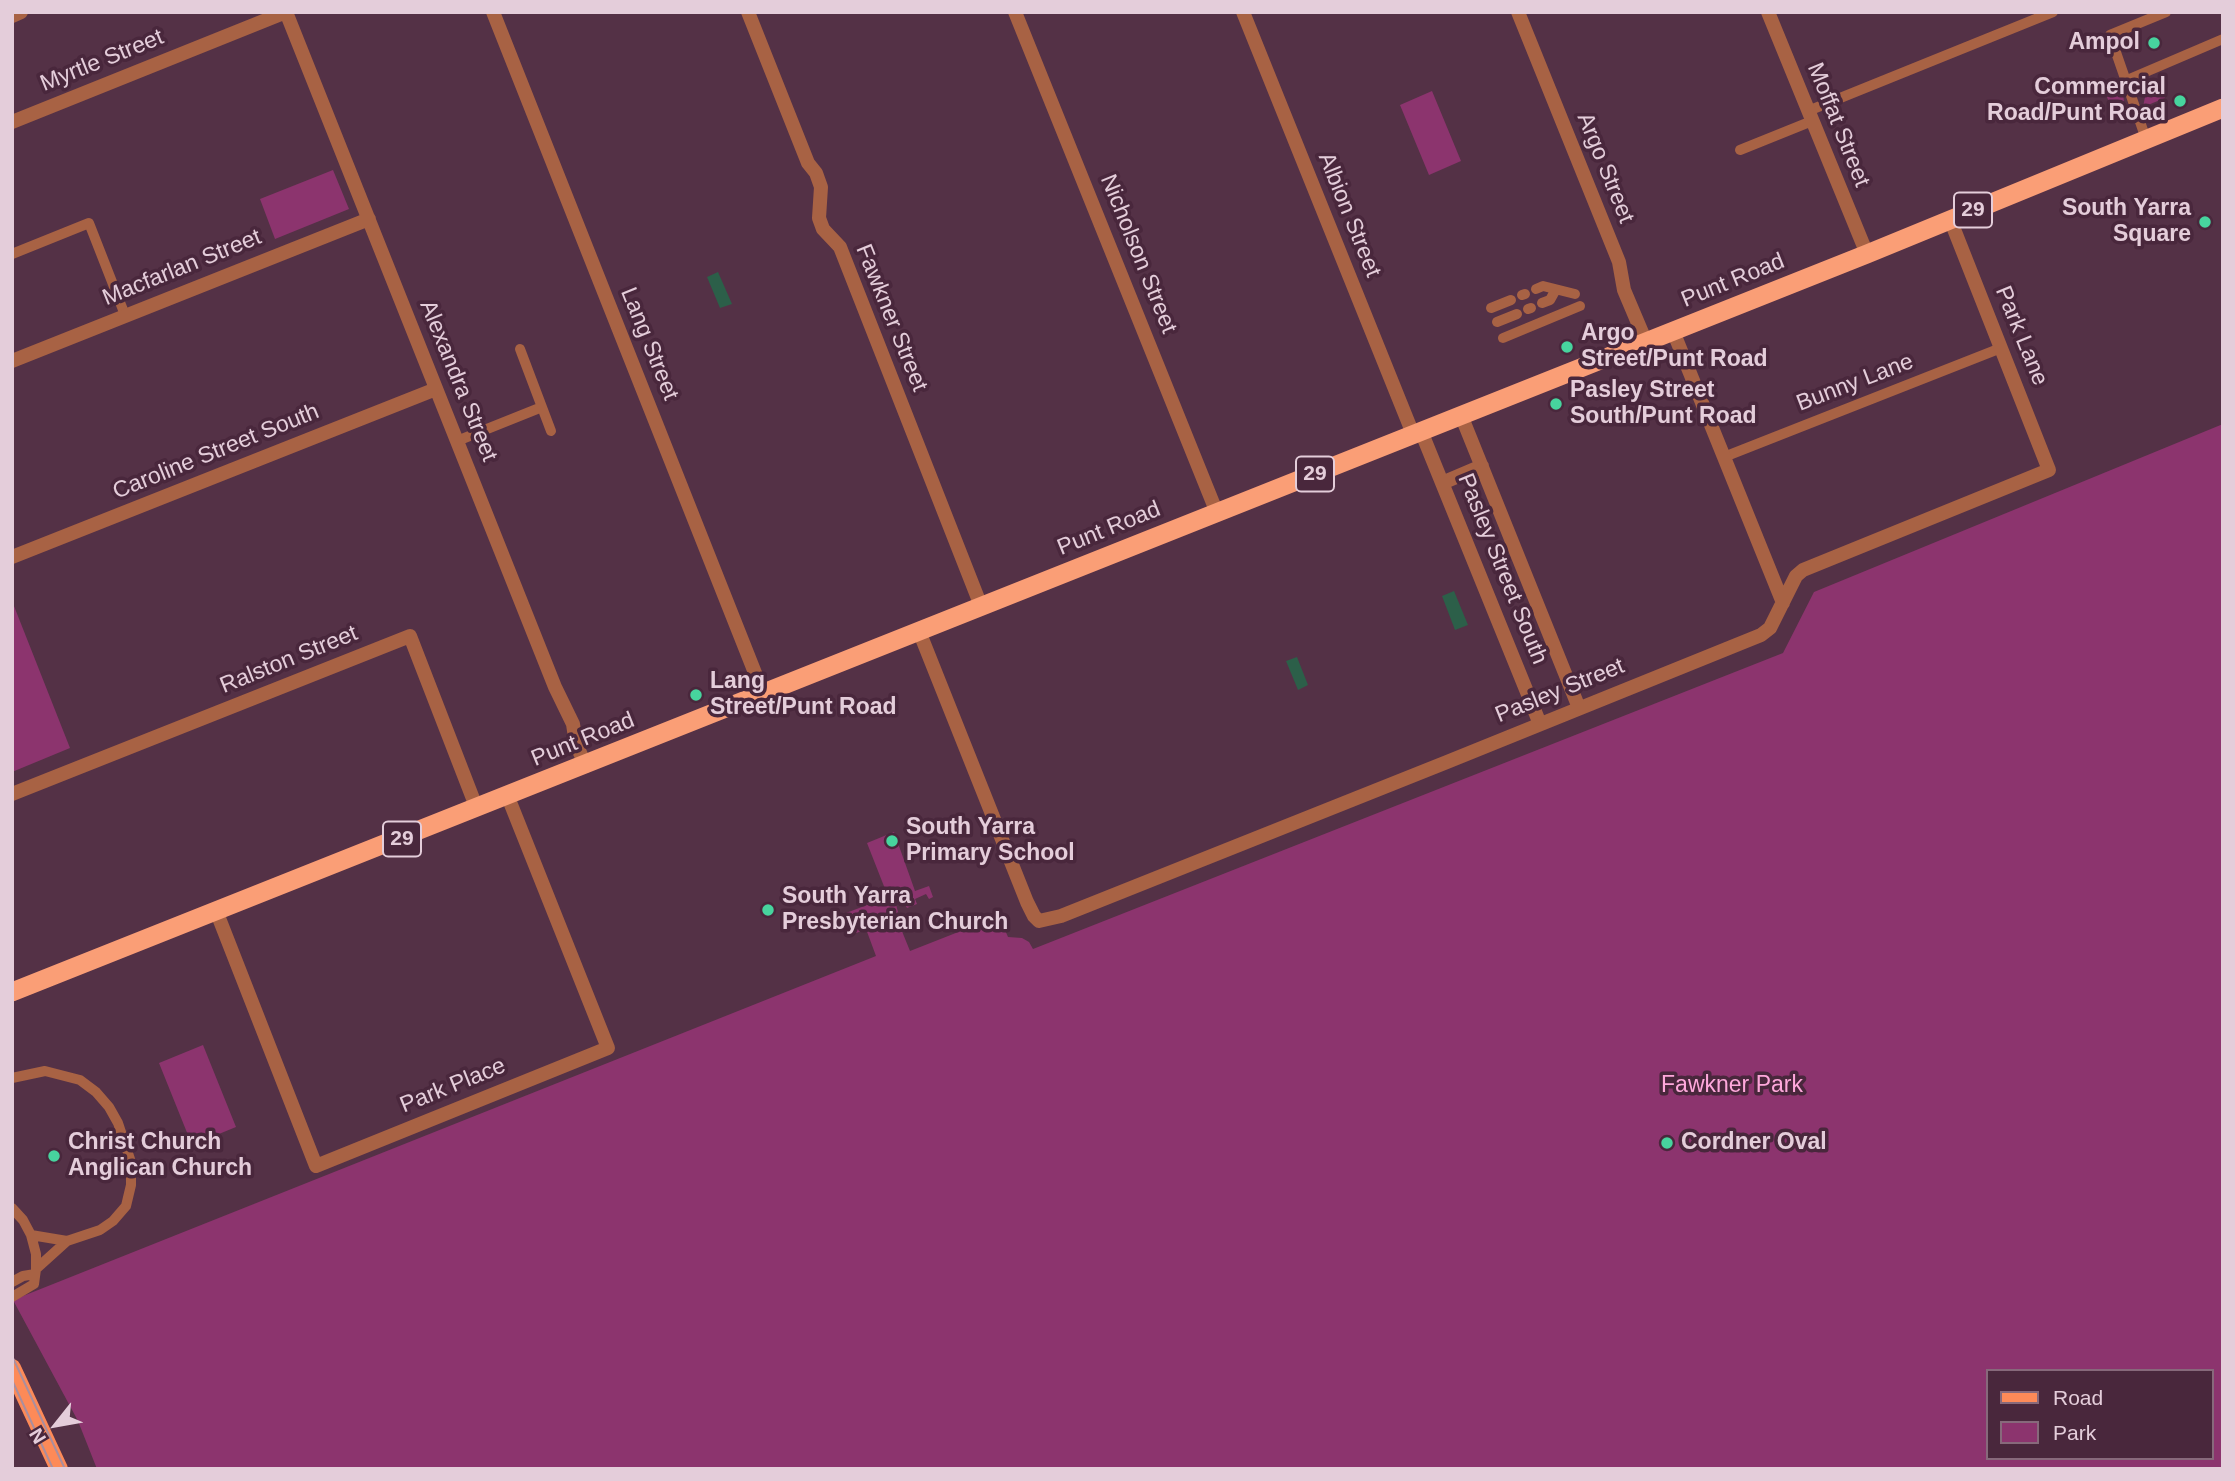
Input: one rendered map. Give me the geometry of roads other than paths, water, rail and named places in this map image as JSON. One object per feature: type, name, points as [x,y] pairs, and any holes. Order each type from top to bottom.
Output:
[{"type":"highway","name":"Punt Road","points":[[12,992],[217,913],[762,693],[1867,254],[2223,108]]},
{"type":"main road","points":[[12,1368],[59,1469]]},
{"type":"street","points":[[12,16],[21,12]]},
{"type":"street","name":"Myrtle Street","points":[[12,122],[286,12]]},
{"type":"street","name":"Alexandra Street","points":[[286,12],[555,687],[573,724],[576,744],[586,766]]},
{"type":"street","name":"Lang Street","points":[[493,12],[762,693]]},
{"type":"street","name":"Fawkner Street","points":[[748,12],[808,163],[816,173],[821,187],[819,218],[823,229],[840,247],[981,606]]},
{"type":"street","name":"Nicholson Street","points":[[1016,12],[1217,513]]},
{"type":"street","name":"Albion Street","points":[[1243,12],[1417,433]]},
{"type":"street","name":"Argo Street","points":[[1518,12],[1619,262],[1624,289],[1646,342]]},
{"type":"street","name":"Moffat Street","points":[[1768,12],[1867,254]]},
{"type":"street","name":"Macfarlan Street","points":[[12,361],[369,219]]},
{"type":"street","name":"Park Lane","points":[[1950,219],[2049,470]]},
{"type":"street","points":[[1673,331],[1783,603]]},
{"type":"street","name":"Caroline Street South","points":[[12,557],[436,389]]},
{"type":"street","name":"Pasley Street South","points":[[1461,415],[1579,708]]},
{"type":"street","name":"Pasley Street South","points":[[1417,433],[1442,483],[1540,724]]},
{"type":"street","points":[[1442,483],[1482,466]]},
{"type":"street","name":"Pasley Street","points":[[919,631],[1034,916],[1043,922],[1761,635],[1770,628],[1796,576],[1803,570],[2049,470]]},
{"type":"street","name":"Ralston Street","points":[[12,794],[410,636],[477,809]]},
{"type":"street","name":"Park Place","points":[[217,913],[316,1166],[329,1161],[608,1048],[508,797]]},
{"type":"lane","points":[[1740,150],[1810,116],[2053,12]]},
{"type":"lane","points":[[2146,139],[2110,35],[2166,12]]},
{"type":"lane","points":[[2127,79],[2223,39]]},
{"type":"lane","points":[[12,254],[89,223],[125,315]]},
{"type":"lane","points":[[1528,293],[1543,286],[1575,294]]},
{"type":"lane","points":[[1534,307],[1550,300],[1555,291]]},
{"type":"lane","points":[[1491,308],[1511,300]]},
{"type":"lane","points":[[1503,338],[1580,306]]},
{"type":"lane","points":[[1497,322],[1517,314]]},
{"type":"lane","name":"Bunny Lane","points":[[1724,457],[2001,348]]},
{"type":"lane","points":[[520,349],[551,431]]},
{"type":"lane","points":[[457,441],[542,407]]},
{"type":"lane","points":[[12,1078],[45,1071],[80,1080],[96,1092],[109,1107],[126,1141],[131,1163],[131,1185],[126,1206],[113,1221],[100,1230],[67,1241],[36,1272],[12,1282]]},
{"type":"lane","points":[[12,1208],[31,1235],[36,1254],[34,1284],[12,1297]]},
{"type":"lane","points":[[31,1235],[67,1241]]},
{"type":"tram line","points":[[12,1356],[65,1469]]},
{"type":"tram line","points":[[12,1380],[53,1469]]},
{"type":"place","name":"Ampol","points":[[2154,43]]},
{"type":"place","name":"Commercial Road/Punt Road","points":[[2180,101]]},
{"type":"place","name":"South Yarra Square","points":[[2205,222]]},
{"type":"place","name":"Argo Street/Punt Road","points":[[1567,347]]},
{"type":"place","name":"Pasley Street South/Punt Road","points":[[1556,404]]},
{"type":"place","name":"Lang Street/Punt Road","points":[[696,695]]},
{"type":"place","name":"South Yarra Primary School","points":[[892,841]]},
{"type":"place","name":"South Yarra Presbyterian Church","points":[[768,910]]},
{"type":"place","name":"Cordner Oval","points":[[1667,1143]]},
{"type":"place","name":"Christ Church Anglican Church","points":[[54,1156]]},
{"type":"park label","name":"Fawkner Park","points":[[1732,1086]]}]
